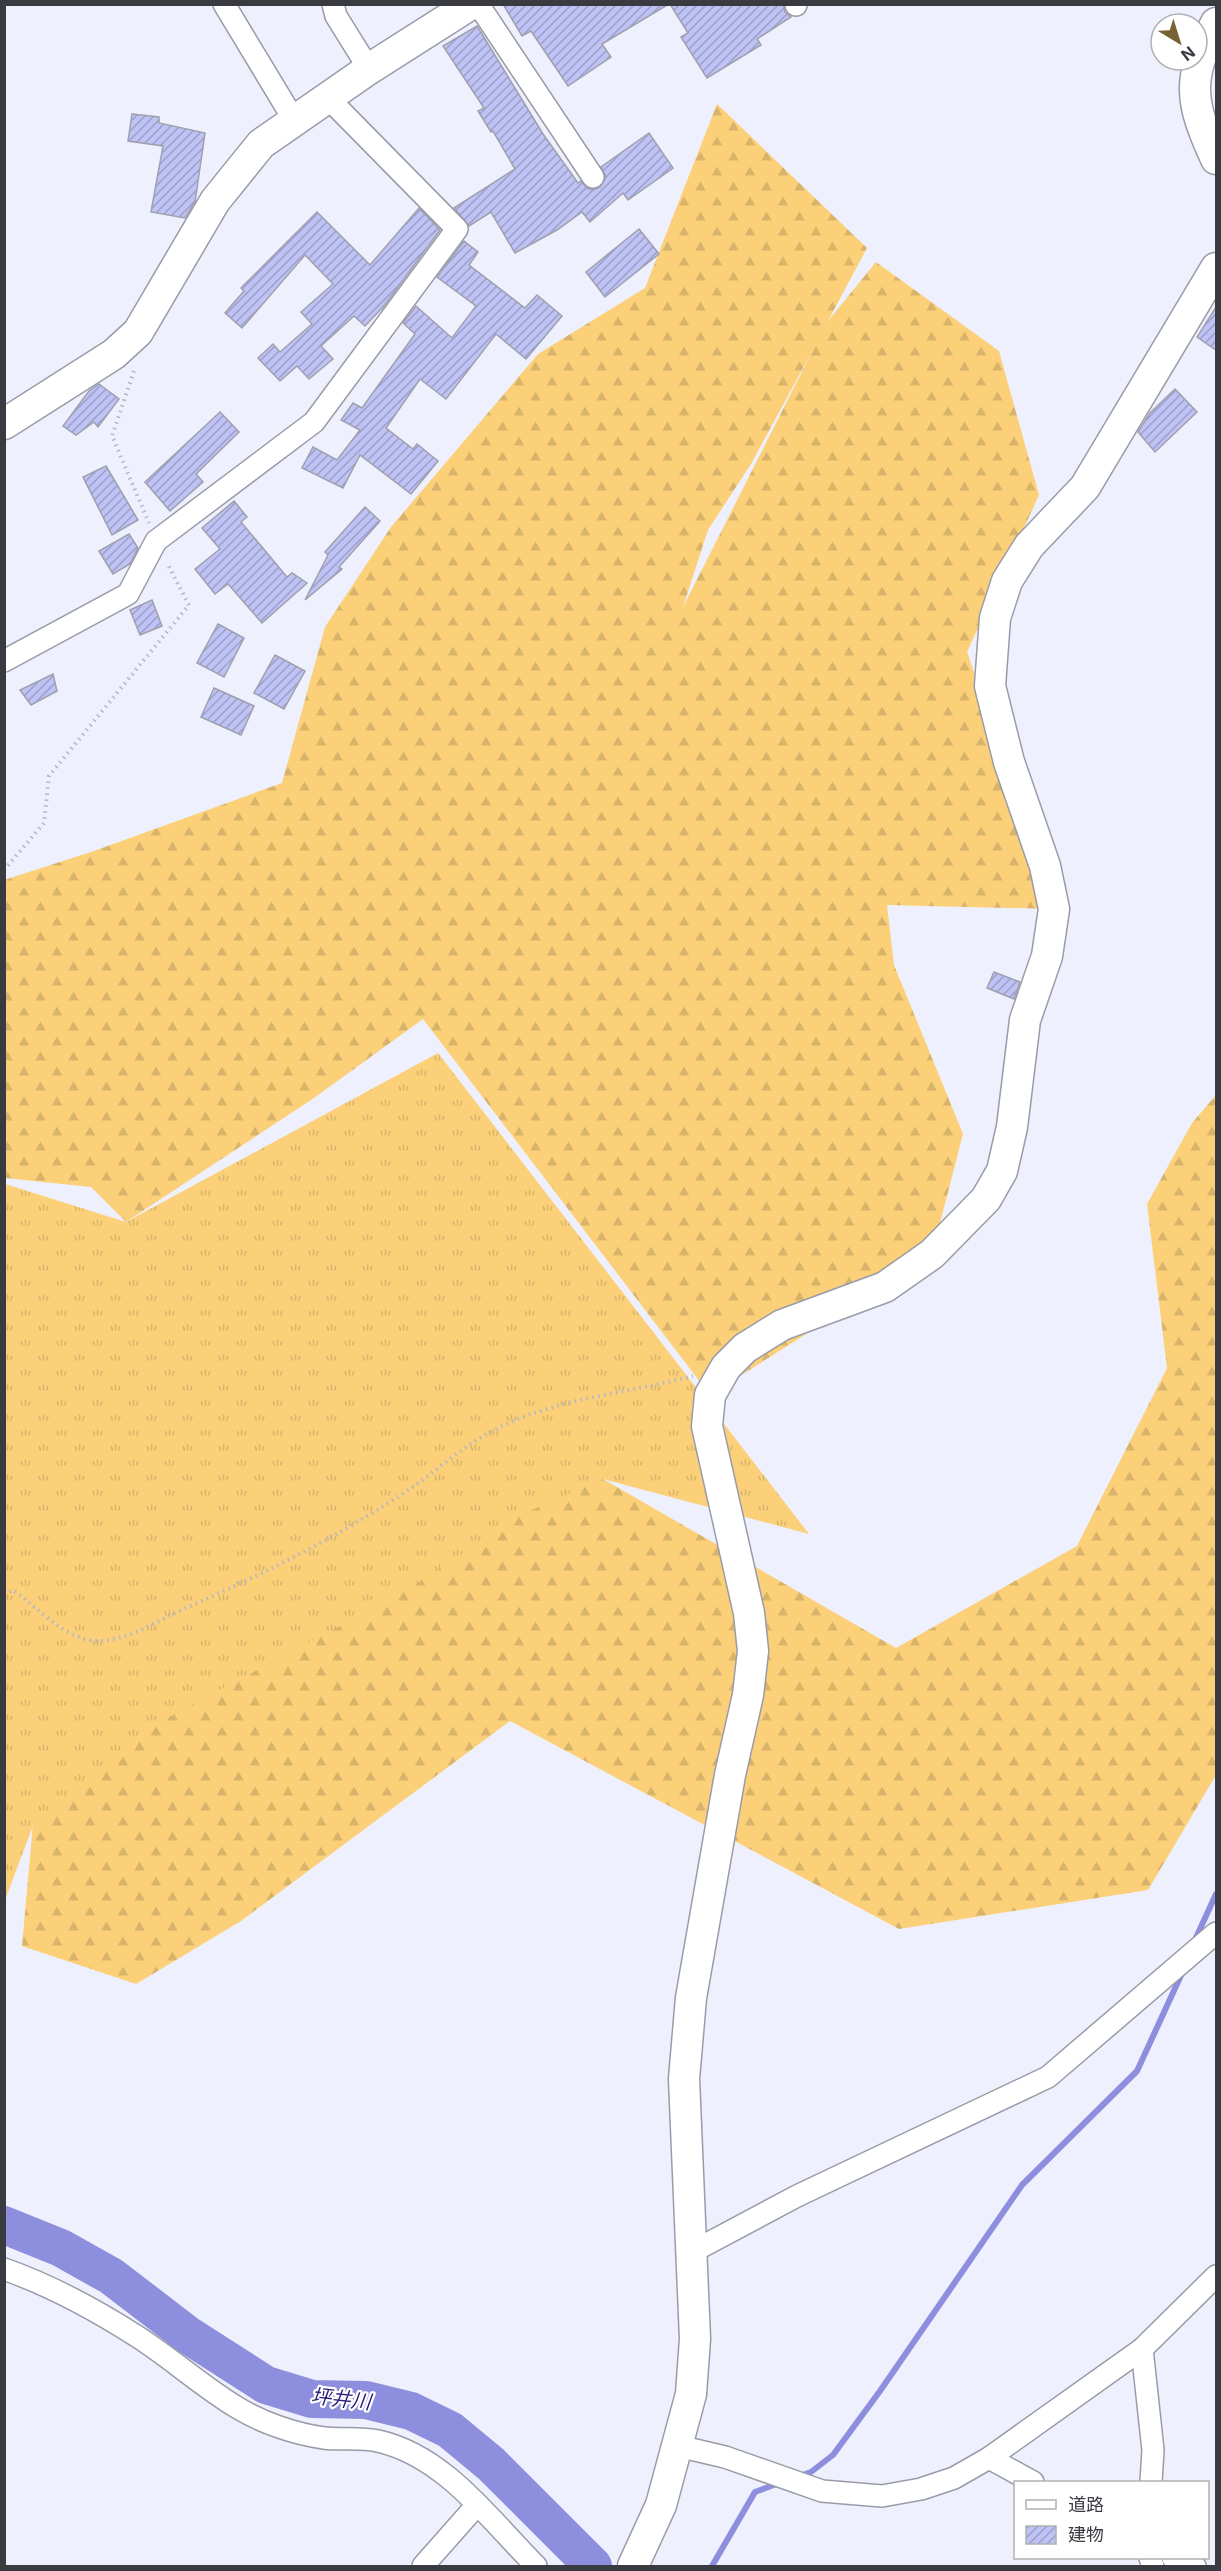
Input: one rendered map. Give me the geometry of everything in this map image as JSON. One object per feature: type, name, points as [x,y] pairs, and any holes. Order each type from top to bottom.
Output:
[{"type":"street","points":[[224,4],[294,120]]},
{"type":"street","points":[[333,4],[336,16],[369,69]]},
{"type":"street","points":[[4,424],[114,354],[138,332],[230,180],[261,144],[369,69],[471,4]]},
{"type":"street","points":[[478,4],[593,177]]},
{"type":"street","points":[[1216,23],[1194,77],[1199,120],[1216,159]]},
{"type":"street","points":[[4,661],[128,594],[156,541],[314,422],[457,229],[328,98]]},
{"type":"street","points":[[636,2565],[661,2505],[692,2394],[695,2339],[684,2079],[691,1998],[730,1775],[748,1695],[753,1651],[749,1613],[707,1426],[710,1395],[726,1367],[745,1348],[782,1325],[885,1287],[932,1254],[986,1199],[1002,1171],[1012,1127],[1024,1020],[1047,956],[1054,909],[1045,866],[1009,762],[990,686],[994,618],[1007,581],[1029,546],[1085,487],[1216,268]]},
{"type":"street","points":[[690,2253],[797,2196],[1048,2077],[1216,1933]]},
{"type":"street","points":[[4,2269],[40,2282],[91,2308],[139,2337],[239,2409],[282,2428],[323,2438],[377,2440],[416,2453],[443,2472],[536,2566]]},
{"type":"street","points":[[678,2446],[724,2457],[822,2491],[882,2496],[921,2489],[954,2478],[989,2458],[1142,2349],[1216,2276]]},
{"type":"street","points":[[1142,2349],[1153,2450],[1151,2481]]},
{"type":"street","points":[[989,2458],[1031,2481]]},
{"type":"street","points":[[423,2566],[476,2506]]},
{"type":"street","points":[[1176,2559],[1195,2566]]},
{"type":"path","points":[[4,870],[44,823],[49,776],[189,605],[156,541],[112,436],[134,370]]},
{"type":"path","points":[[4,1594],[12,1590],[72,1634],[96,1641],[128,1636],[228,1591],[314,1546],[400,1496],[455,1453],[496,1428],[548,1408],[726,1367]]},
{"type":"green space","points":[[717,104],[867,248],[828,321],[876,262],[999,351],[1039,495],[967,652],[1054,909],[887,905],[894,965],[963,1134],[932,1254],[710,1395],[423,1019],[314,1098],[126,1222],[91,1187],[5,1178],[4,880],[91,852],[282,783],[325,627],[391,527],[538,354],[645,288]],"holes":[[[815,346],[683,607],[708,530],[751,464]]]},
{"type":"green space","points":[[438,1053],[809,1534],[603,1479],[34,1823],[5,1900],[5,1184],[126,1222]]},
{"type":"green space","points":[[1216,1095],[1216,1775],[1148,1890],[899,1929],[510,1721],[241,1921],[136,1984],[22,1946],[33,1823],[156,1724],[406,1591],[520,1515],[603,1479],[896,1648],[1077,1546],[1167,1368],[1147,1204],[1192,1123]]},
{"type":"building","points":[[503,4],[669,4],[602,44],[611,57],[568,86],[531,31],[522,36]]},
{"type":"building","points":[[670,4],[783,4],[785,12],[791,17],[757,39],[761,45],[707,78],[681,37],[688,33]]},
{"type":"building","points":[[477,26],[543,134],[578,183],[581,181],[587,188],[593,190],[600,187],[606,177],[601,167],[649,133],[673,168],[628,200],[623,193],[590,222],[582,212],[557,230],[515,253],[491,212],[469,226],[454,208],[515,169],[493,131],[491,132],[478,111],[484,108],[443,46]]},
{"type":"building","points":[[132,114],[159,117],[159,123],[205,133],[195,202],[185,218],[151,212],[163,146],[128,141]]},
{"type":"building","points":[[419,208],[440,230],[384,306],[365,326],[354,316],[321,346],[333,359],[309,379],[297,366],[280,381],[258,358],[273,344],[280,352],[312,324],[301,312],[333,284],[305,255],[242,328],[225,313],[244,291],[241,288],[317,212],[370,265]]},
{"type":"building","points":[[639,229],[659,254],[605,297],[586,272]]},
{"type":"building","points":[[464,241],[478,252],[469,265],[525,308],[537,295],[562,316],[526,359],[496,334],[446,399],[420,379],[386,428],[413,449],[417,444],[438,461],[411,494],[360,455],[343,488],[302,468],[313,447],[337,460],[360,430],[341,420],[353,403],[362,408],[415,334],[403,323],[416,306],[452,338],[476,306],[437,277]]},
{"type":"building","points":[[1216,307],[1216,350],[1197,337]]},
{"type":"building","points":[[99,384],[119,399],[98,427],[94,422],[76,435],[63,426],[89,391]]},
{"type":"building","points":[[1175,389],[1197,412],[1155,452],[1138,432],[1150,413]]},
{"type":"building","points":[[220,412],[239,432],[196,474],[203,482],[170,511],[145,482]]},
{"type":"building","points":[[106,466],[138,520],[112,535],[83,477]]},
{"type":"building","points":[[234,501],[247,517],[241,522],[287,577],[292,573],[307,583],[262,623],[228,584],[215,594],[195,569],[220,549],[202,528]]},
{"type":"building","points":[[365,507],[380,521],[339,567],[342,569],[305,600],[328,555],[325,552]]},
{"type":"building","points":[[129,534],[138,548],[130,564],[113,574],[99,551]]},
{"type":"building","points":[[152,600],[162,626],[140,635],[130,610]]},
{"type":"building","points":[[218,624],[244,638],[224,677],[197,663]]},
{"type":"building","points":[[275,655],[305,671],[284,709],[254,693]]},
{"type":"building","points":[[53,674],[57,691],[31,705],[20,690]]},
{"type":"building","points":[[214,688],[254,706],[241,735],[201,717]]},
{"type":"building","points":[[994,972],[1020,982],[1014,999],[987,988]]},
{"type":"waterway","points":[[1195,1940],[1216,1894]]},
{"type":"waterway","points":[[800,2476],[811,2472],[833,2455],[880,2391],[1022,2185],[1137,2071],[1183,1971]]},
{"type":"waterway","name":"坪井川","points":[[4,2225],[61,2248],[111,2276],[188,2335],[266,2385],[312,2399],[366,2400],[411,2411],[450,2430],[491,2464],[593,2566]]},
{"type":"waterway","points":[[712,2566],[755,2492],[779,2483]]}]
